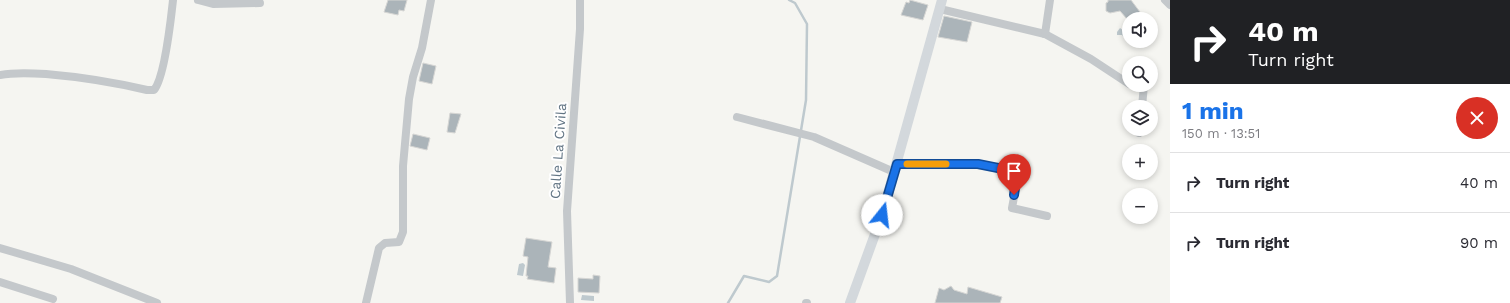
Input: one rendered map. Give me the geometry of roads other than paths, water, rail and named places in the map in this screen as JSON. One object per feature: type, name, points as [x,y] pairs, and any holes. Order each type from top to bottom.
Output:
[{"type":"main road","points":[[850,303],[882,215],[896,168],[911,107],[941,5]]},
{"type":"street","points":[[0,75],[33,73],[81,77],[147,90],[154,90],[165,54],[173,0]]},
{"type":"street","points":[[198,0],[213,4],[260,3]]},
{"type":"street","points":[[366,303],[379,248],[385,243],[399,242],[403,232],[402,183],[409,99],[413,77],[422,48],[431,0]]},
{"type":"street","name":"Calle La Civila","points":[[570,303],[567,211],[580,29],[580,0]]},
{"type":"street","points":[[1045,34],[1050,0]]},
{"type":"street","points":[[1165,0],[1170,5]]},
{"type":"street","points":[[941,5],[1045,34],[1091,59],[1122,79]]},
{"type":"street","points":[[737,117],[814,137],[896,168],[978,164],[1008,170],[1016,181],[1012,208],[1047,216]]},
{"type":"street","points":[[0,248],[71,269],[157,303]]},
{"type":"street","points":[[0,282],[53,298]]},
{"type":"waterway","points":[[728,303],[744,276],[769,282],[777,276],[806,100],[807,24],[795,3],[789,0]]}]
